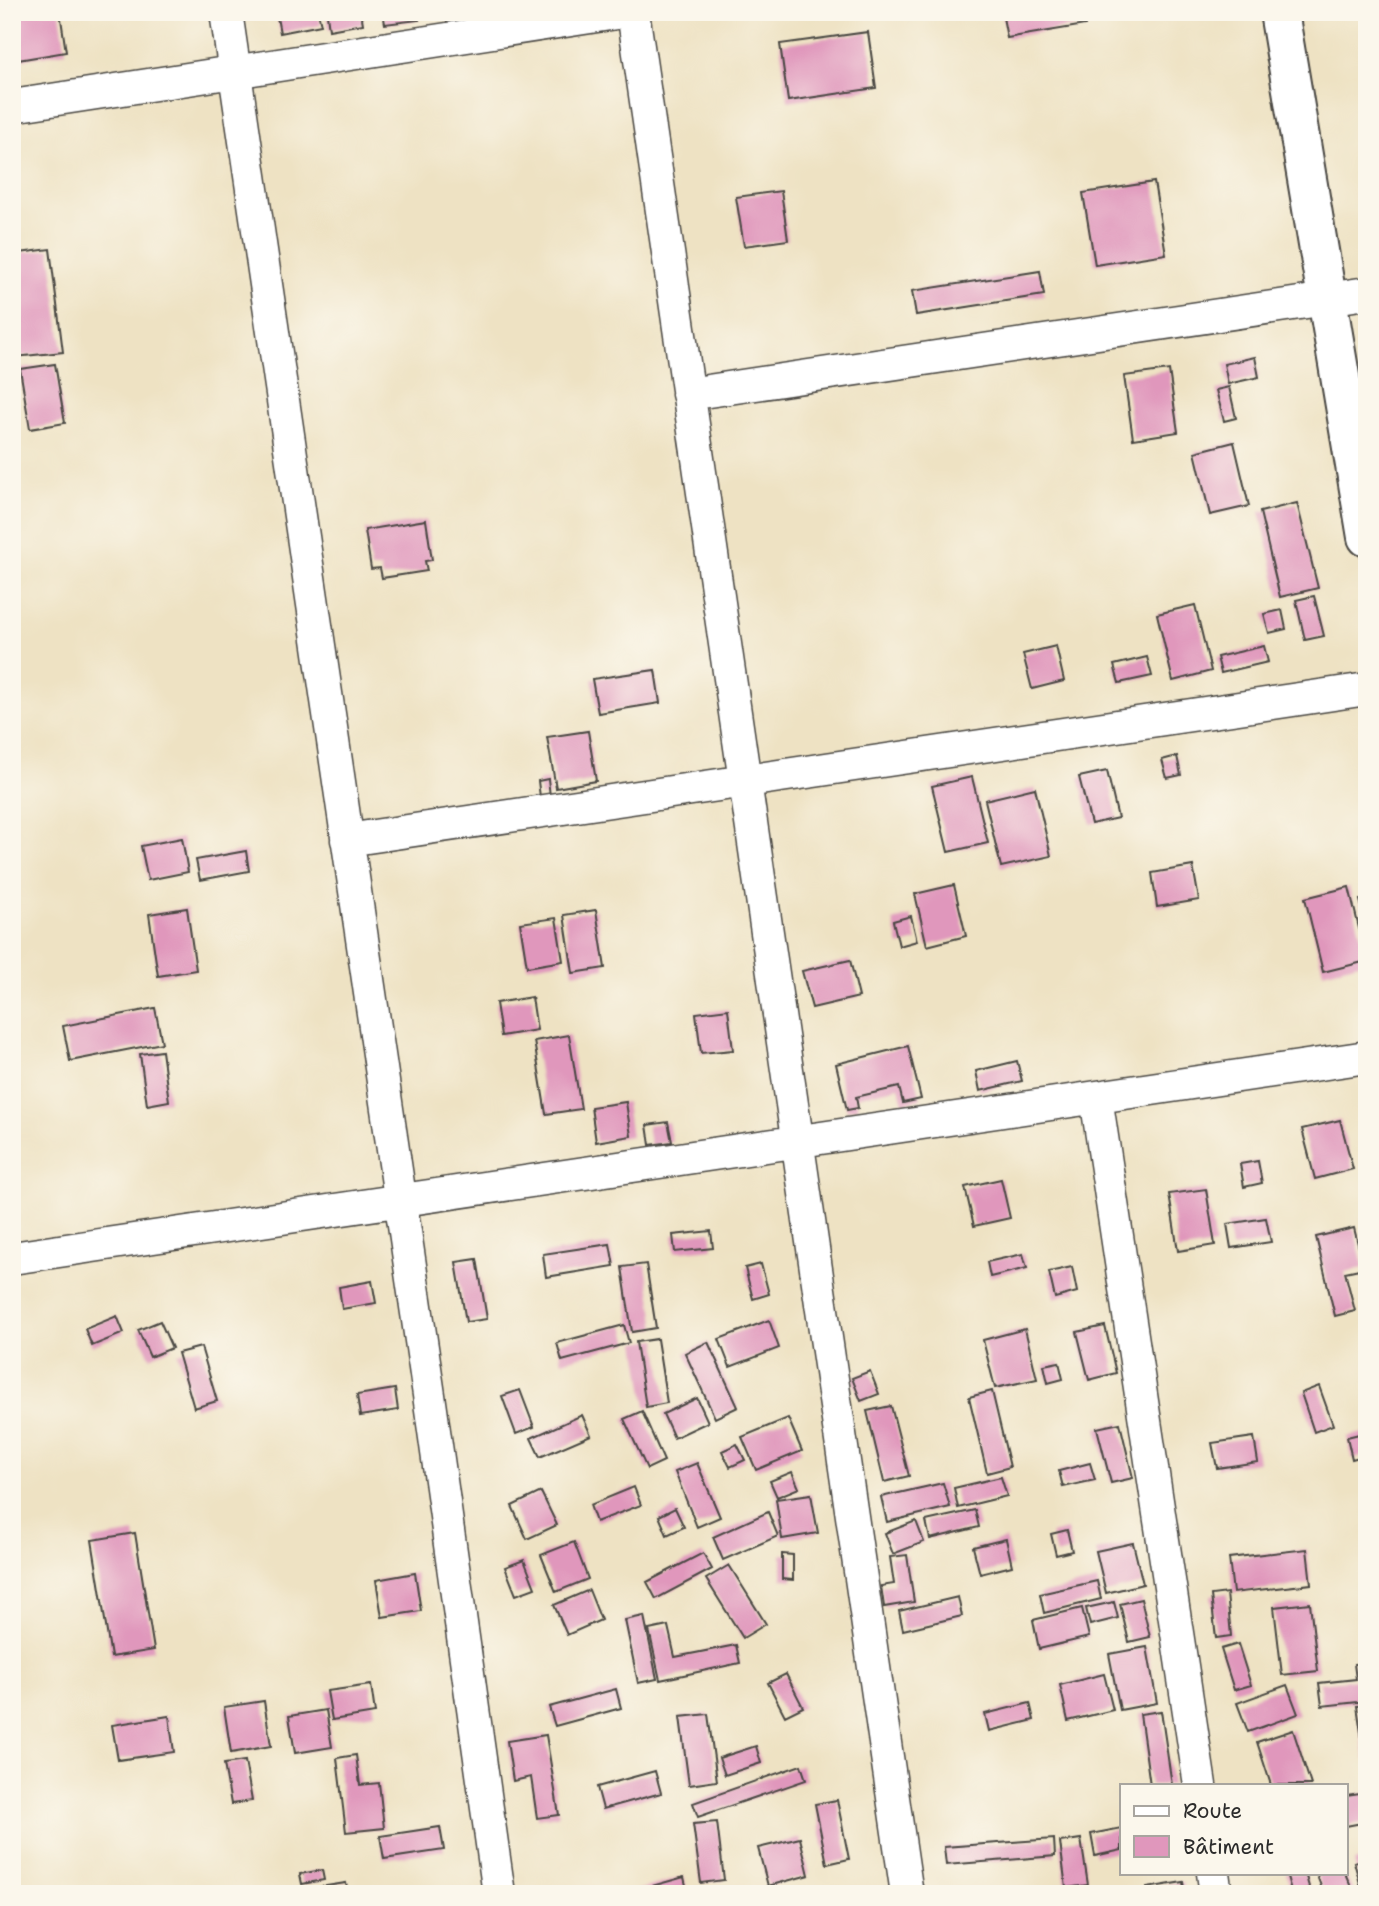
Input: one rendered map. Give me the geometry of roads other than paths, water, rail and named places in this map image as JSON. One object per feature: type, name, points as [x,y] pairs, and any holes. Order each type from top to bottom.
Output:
[{"type":"main road","points":[[1279,12],[1367,537]]},
{"type":"street","points":[[226,12],[499,1894]]},
{"type":"street","points":[[12,106],[623,12]]},
{"type":"street","points":[[633,12],[907,1894]]},
{"type":"street","points":[[688,394],[1367,293]]},
{"type":"street","points":[[347,840],[1367,689]]},
{"type":"street","points":[[12,1258],[1367,1057]]},
{"type":"street","points":[[1096,1097],[1200,1784]]},
{"type":"street","points":[[1213,1874],[1216,1894]]}]
